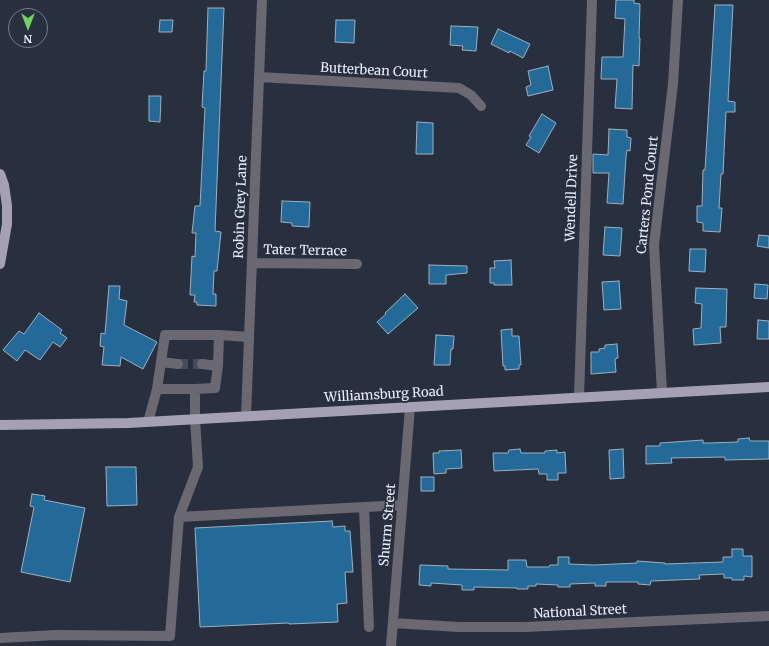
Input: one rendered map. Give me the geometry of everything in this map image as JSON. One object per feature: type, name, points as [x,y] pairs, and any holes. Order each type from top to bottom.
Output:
[{"type":"main road","points":[[0,175],[6,196],[7,215],[0,264]]},
{"type":"main road","name":"Williamsburg Road","points":[[0,425],[148,422],[769,387]]},
{"type":"street","name":"Robin Grey Lane","points":[[246,416],[262,0]]},
{"type":"street","name":"Wendell Drive","points":[[579,397],[592,0]]},
{"type":"street","name":"Carters Pond Court","points":[[662,393],[654,245],[673,84],[678,0]]},
{"type":"street","name":"Butterbean Court","points":[[259,78],[459,88],[471,95],[481,106]]},
{"type":"street","name":"Tater Terrace","points":[[252,263],[357,264]]},
{"type":"street","points":[[148,422],[157,389],[165,335],[219,335],[249,337]]},
{"type":"street","points":[[157,389],[215,388],[218,366],[219,335]]},
{"type":"street","points":[[161,362],[178,364]]},
{"type":"street","points":[[202,364],[218,366]]},
{"type":"street","points":[[0,638],[56,635],[170,636],[179,517],[198,467],[195,419],[196,389]]},
{"type":"street","name":"Shurm Street","points":[[391,646],[410,407]]},
{"type":"street","points":[[179,517],[402,505]]},
{"type":"street","points":[[364,507],[369,627]]},
{"type":"street","name":"National Street","points":[[393,623],[459,627],[524,627],[769,616]]},
{"type":"building","points":[[616,0],[634,0],[634,3],[640,4],[639,66],[633,65],[632,109],[615,108],[617,79],[601,79],[602,57],[623,57],[625,19],[615,18]]},
{"type":"building","points":[[715,5],[733,5],[728,101],[735,102],[735,112],[726,112],[723,174],[721,174],[719,208],[722,208],[720,232],[703,231],[703,223],[697,222],[697,206],[702,206],[703,170],[705,170]]},
{"type":"building","points":[[208,8],[224,8],[215,231],[221,232],[217,271],[214,271],[213,294],[216,294],[216,306],[197,305],[197,302],[194,302],[195,295],[190,295],[192,256],[195,257],[196,233],[192,233],[195,206],[200,206],[205,108],[202,107],[204,71],[206,71]]},
{"type":"building","points":[[160,20],[173,20],[172,32],[159,32]]},
{"type":"building","points":[[336,20],[355,20],[354,43],[335,42]]},
{"type":"building","points":[[451,26],[478,27],[476,51],[462,50],[463,46],[450,45]]},
{"type":"building","points":[[498,29],[530,44],[523,58],[510,51],[509,53],[491,44]]},
{"type":"building","points":[[548,66],[553,90],[528,96],[526,87],[531,85],[528,71]]},
{"type":"building","points":[[149,96],[161,96],[160,122],[149,121]]},
{"type":"building","points":[[542,114],[556,123],[539,153],[526,145],[531,137],[529,136]]},
{"type":"building","points":[[417,122],[433,123],[433,154],[416,154]]},
{"type":"building","points":[[609,129],[627,130],[627,137],[631,138],[630,151],[627,150],[626,157],[623,204],[607,203],[609,173],[593,173],[593,154],[608,155]]},
{"type":"building","points":[[282,201],[310,202],[309,227],[292,226],[292,223],[281,222]]},
{"type":"building","points":[[605,227],[622,228],[620,256],[603,255]]},
{"type":"building","points":[[759,235],[769,236],[769,248],[757,246]]},
{"type":"building","points":[[690,249],[706,249],[705,272],[689,271]]},
{"type":"building","points":[[511,260],[512,285],[494,285],[494,283],[490,283],[490,268],[495,268],[494,261]]},
{"type":"building","points":[[429,265],[467,266],[467,273],[446,275],[446,284],[429,284]]},
{"type":"building","points":[[619,281],[621,309],[604,310],[602,282]]},
{"type":"building","points":[[755,284],[768,285],[767,299],[754,298]]},
{"type":"building","points":[[109,286],[120,286],[119,299],[127,301],[124,325],[157,342],[143,369],[121,357],[120,366],[102,365],[104,347],[100,346],[101,333],[105,334]]},
{"type":"building","points":[[696,288],[727,289],[726,327],[720,327],[721,343],[694,345],[693,329],[701,328],[702,304],[695,303]]},
{"type":"building","points":[[405,294],[418,308],[388,334],[377,322]]},
{"type":"building","points":[[39,313],[62,330],[60,333],[67,338],[60,347],[53,342],[40,360],[25,350],[17,361],[3,350],[19,331],[24,334]]},
{"type":"building","points":[[758,320],[769,321],[769,339],[757,339]]},
{"type":"building","points":[[512,329],[512,336],[519,336],[521,365],[519,365],[519,369],[505,370],[505,366],[503,366],[501,330]]},
{"type":"building","points":[[436,335],[454,336],[450,365],[434,365]]},
{"type":"building","points":[[617,344],[618,358],[615,359],[616,372],[591,374],[591,352],[599,352],[599,349],[605,348],[605,345]]},
{"type":"building","points":[[749,438],[750,441],[769,441],[769,459],[725,460],[725,457],[671,458],[672,463],[646,464],[646,446],[660,446],[660,443],[703,440],[703,443],[738,442],[738,439]]},
{"type":"building","points":[[520,449],[521,453],[545,453],[545,451],[557,450],[557,453],[565,452],[566,473],[558,473],[558,480],[547,480],[547,474],[539,474],[538,469],[494,471],[493,453],[508,453],[509,450]]},
{"type":"building","points":[[623,449],[624,478],[610,479],[609,450]]},
{"type":"building","points":[[461,450],[462,468],[446,469],[446,473],[434,474],[433,453],[439,453],[439,451]]},
{"type":"building","points":[[106,467],[136,467],[137,505],[107,506]]},
{"type":"building","points":[[421,477],[434,477],[434,491],[421,491]]},
{"type":"building","points":[[32,494],[45,496],[44,500],[85,508],[70,582],[21,572],[34,507],[30,506]]},
{"type":"building","points":[[332,521],[333,527],[345,526],[345,531],[350,531],[353,572],[345,572],[347,603],[337,604],[338,622],[200,627],[195,528]]},
{"type":"building","points":[[732,549],[743,549],[743,556],[752,556],[752,577],[744,576],[744,580],[732,580],[732,578],[724,578],[724,574],[699,575],[700,579],[651,581],[650,585],[638,584],[638,582],[606,582],[606,586],[595,586],[595,583],[570,584],[570,587],[536,584],[536,586],[528,586],[528,589],[474,587],[474,590],[462,590],[462,585],[431,583],[431,586],[419,585],[420,565],[448,566],[448,569],[508,570],[508,560],[526,560],[527,567],[549,567],[550,565],[558,565],[558,557],[569,557],[569,564],[594,565],[637,563],[637,561],[665,564],[723,562],[723,557],[732,557]]},
{"type":"tunnel","points":[[178,364],[202,364]]}]
